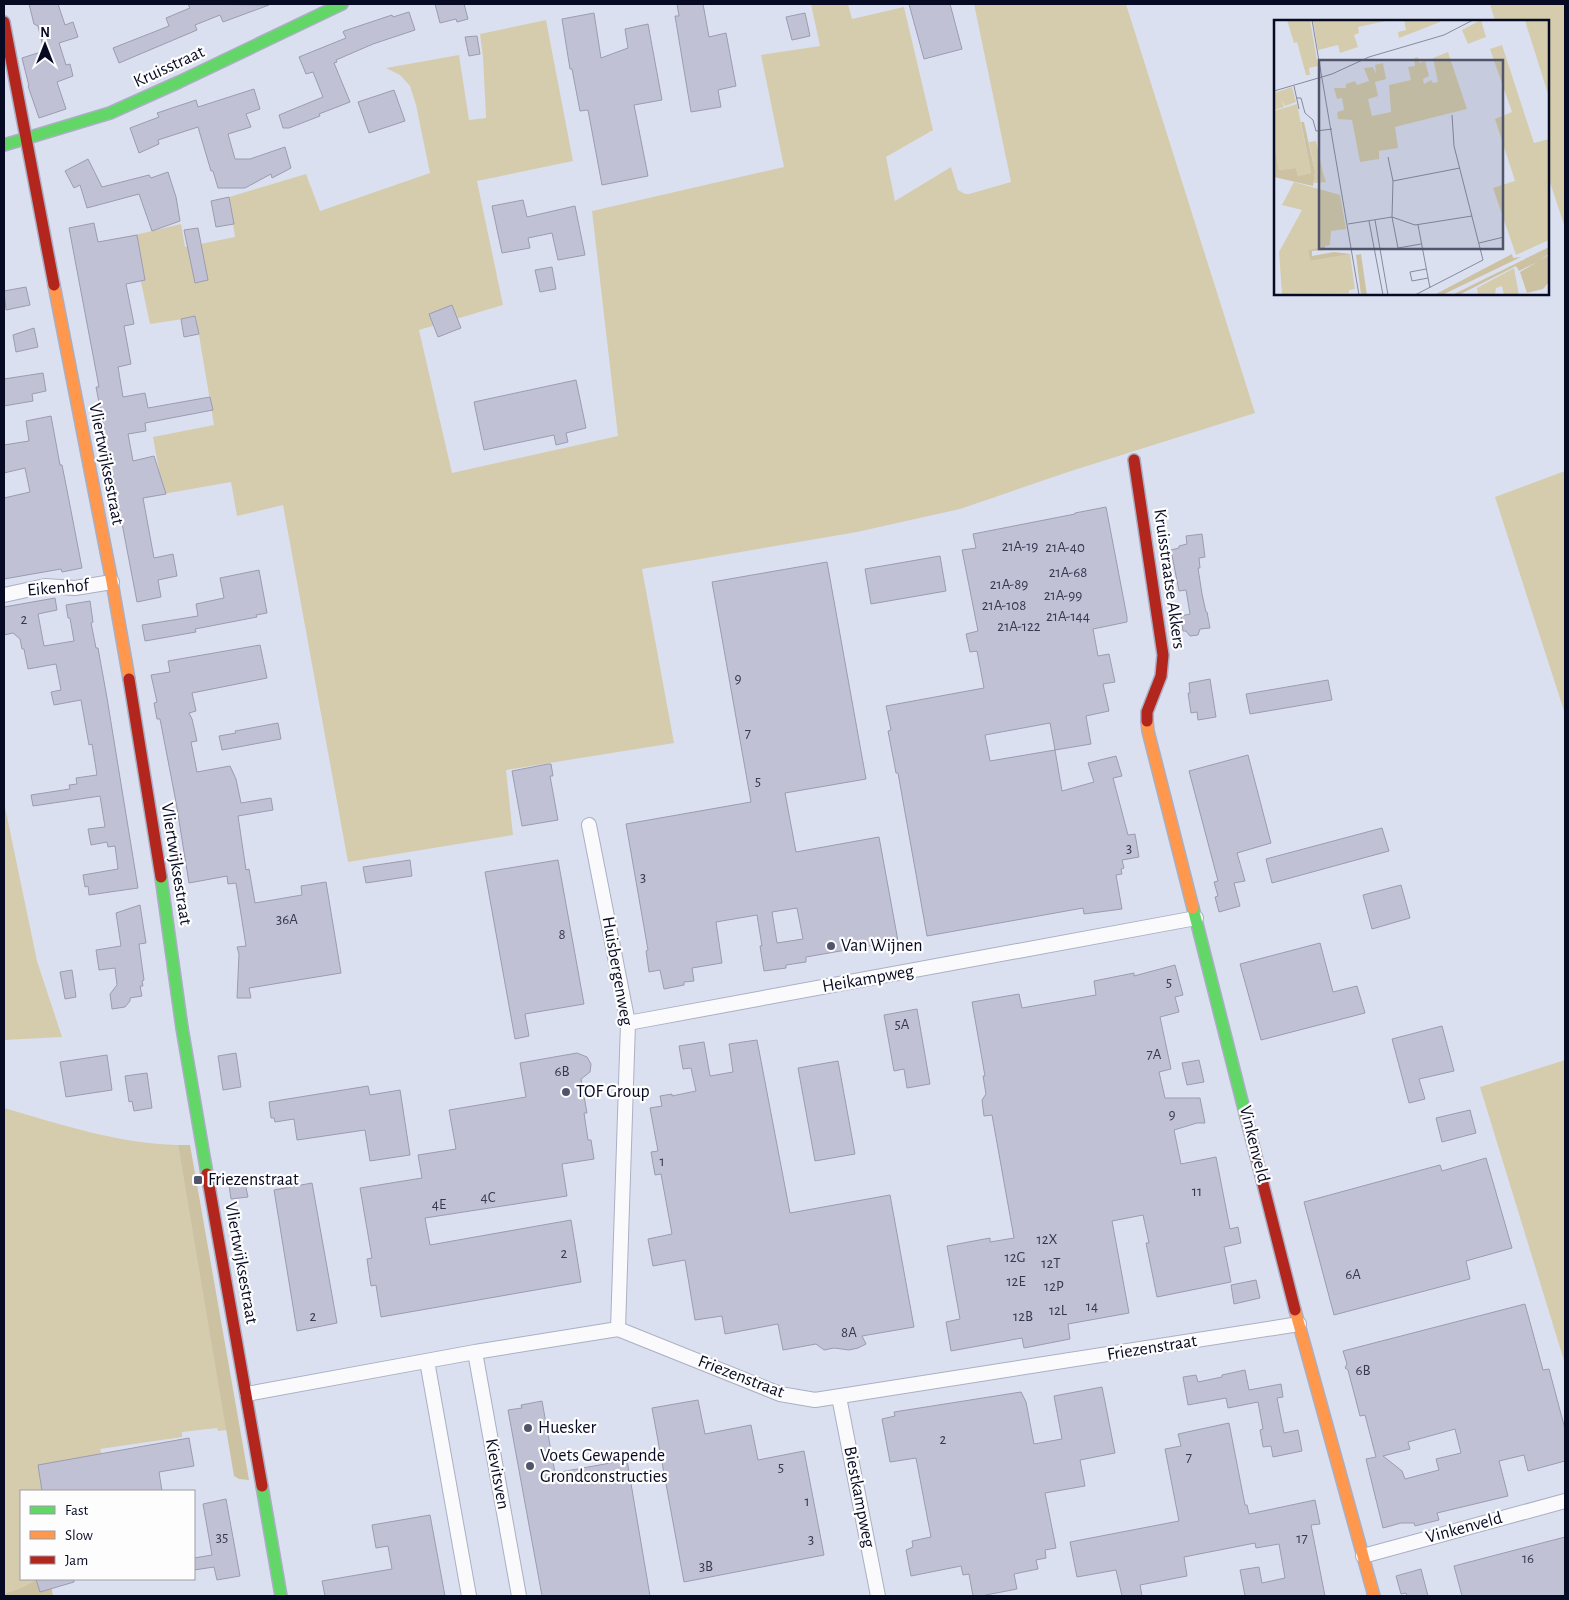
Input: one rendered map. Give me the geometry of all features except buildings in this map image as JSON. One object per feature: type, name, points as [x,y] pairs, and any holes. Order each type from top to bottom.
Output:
[{"type":"street","name":"Kruisstraat","points":[[4,145],[110,113],[342,4]]},
{"type":"street","name":"Vliertwijksestraat","points":[[4,22],[25,139],[112,582],[153,823],[182,1028],[281,1596]]},
{"type":"street","name":"Kruisstraatse Akkers","points":[[1134,460],[1163,655],[1161,676],[1147,712],[1148,731]]},
{"type":"street","name":"Eikenhof","points":[[4,595],[45,586],[75,588],[112,582]]},
{"type":"street","name":"Vinkenveld","points":[[1148,731],[1299,1324],[1374,1596]]},
{"type":"street","name":"Huisbergenweg","points":[[589,825],[628,1023],[618,1328]]},
{"type":"street","name":"Heikampweg","points":[[628,1023],[1196,918]]},
{"type":"street","name":"Friezenstraat","points":[[618,1328],[780,1394],[815,1400],[1299,1324]]},
{"type":"street","points":[[247,1394],[618,1328]]},
{"type":"street","name":"Kievitsven","points":[[475,1352],[519,1596]]},
{"type":"street","points":[[427,1361],[469,1596]]},
{"type":"street","name":"Biestkampweg","points":[[839,1397],[878,1596]]},
{"type":"street","name":"Vinkenveld","points":[[1363,1556],[1565,1501]]},
{"type":"shaded area","points":[[811,4],[848,4],[852,19],[904,7],[933,130],[886,157],[895,201],[951,167],[958,190],[965,194],[1011,182],[974,4],[1126,4],[1255,413],[1071,471],[960,509],[857,532],[642,569],[674,743],[506,770],[513,835],[348,862],[283,505],[237,516],[231,482],[163,494],[153,437],[214,425],[196,317],[150,324],[131,236],[181,224],[185,247],[235,237],[229,197],[306,174],[320,211],[430,173],[416,105],[410,86],[400,75],[386,68],[459,55],[469,120],[486,118],[480,34],[546,20],[573,161],[477,181],[503,305],[419,330],[452,473],[618,436],[592,211],[784,167],[761,55],[820,46]]},
{"type":"shaded area","points":[[1490,4],[1565,4],[1565,228],[1549,179],[1549,20],[1495,20]]},
{"type":"shaded area","points":[[1565,471],[1565,714],[1495,497]]},
{"type":"shaded area","points":[[4,802],[37,961],[62,1037],[4,1040]]},
{"type":"shaded area","points":[[1565,1060],[1565,1364],[1480,1087]]},
{"type":"shaded area","points":[[4,1108],[112,1137],[156,1144],[178,1145],[227,1430],[218,1431],[217,1428],[182,1432],[182,1437],[100,1449],[106,1465],[108,1488],[91,1490],[20,1490],[20,1580],[36,1580],[4,1594]]},
{"type":"shaded area","points":[[178,1145],[190,1145],[249,1480],[239,1479],[234,1476]]},
{"type":"shaded area","points":[[36,1580],[50,1580],[53,1596],[4,1596],[4,1594]]},
{"type":"traffic: fast","points":[[4,145],[110,113],[342,4]]},
{"type":"traffic: fast","points":[[161,877],[182,1028],[207,1174]]},
{"type":"traffic: fast","points":[[1193,908],[1246,1117]]},
{"type":"traffic: fast","points":[[262,1486],[281,1596]]},
{"type":"traffic: slow","points":[[54,285],[129,679]]},
{"type":"traffic: slow","points":[[1147,721],[1193,908]]},
{"type":"traffic: slow","points":[[1295,1310],[1374,1596]]},
{"type":"traffic: jam","points":[[4,22],[54,285]]},
{"type":"traffic: jam","points":[[1134,460],[1163,655],[1161,676],[1147,712],[1147,721]]},
{"type":"traffic: jam","points":[[129,679],[161,877]]},
{"type":"traffic: jam","points":[[1246,1117],[1295,1310]]},
{"type":"traffic: jam","points":[[207,1174],[262,1486]]},
{"type":"place","name":"Van Wijnen","points":[[831,946]]},
{"type":"place","name":"TOF Group","points":[[566,1092]]},
{"type":"place","name":"Friezenstraat","points":[[198,1180]]},
{"type":"place","name":"Huesker","points":[[528,1428]]},
{"type":"place","name":"Voets Gewapende Grondconstructies","points":[[530,1466]]}]
